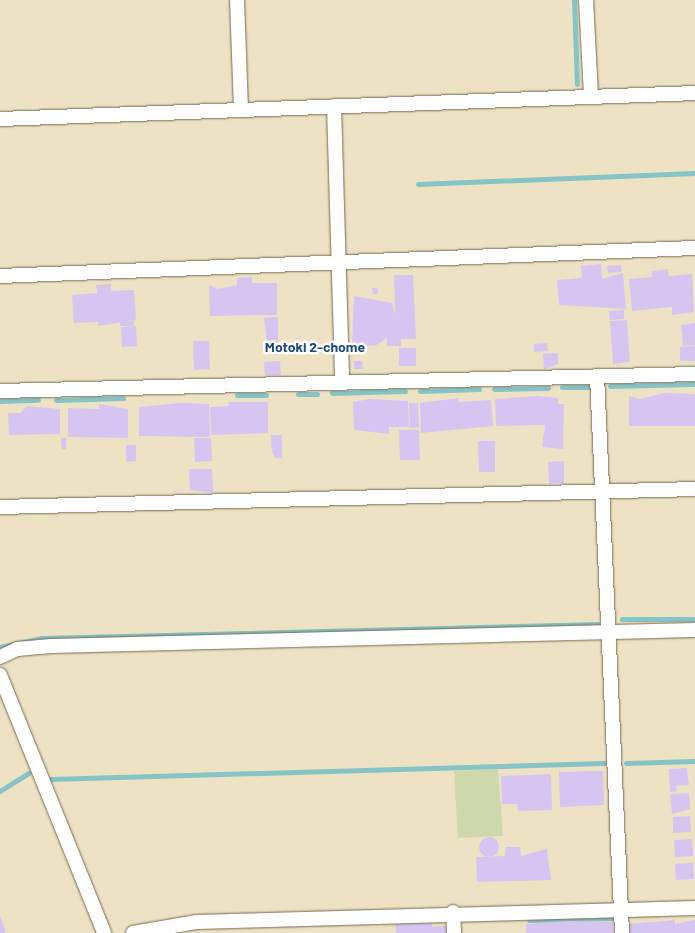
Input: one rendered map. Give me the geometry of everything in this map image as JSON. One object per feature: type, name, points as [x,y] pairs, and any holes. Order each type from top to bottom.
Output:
[{"type":"street","points":[[237,0],[241,110]]},
{"type":"street","points":[[586,0],[591,97]]},
{"type":"street","points":[[0,119],[695,93]]},
{"type":"street","points":[[334,106],[342,382]]},
{"type":"street","points":[[0,276],[695,248]]},
{"type":"street","points":[[0,391],[695,374]]},
{"type":"street","points":[[597,376],[622,933]]},
{"type":"street","points":[[0,507],[695,489]]},
{"type":"street","points":[[0,657],[17,649],[51,646],[695,630]]},
{"type":"street","points":[[0,675],[104,933]]},
{"type":"street","points":[[133,933],[452,912],[695,908]]},
{"type":"street","points":[[452,912],[454,933]]},
{"type":"green space","points":[[498,769],[503,836],[458,838],[454,771]]},
{"type":"building","points":[[601,264],[602,279],[623,273],[626,309],[559,305],[557,280],[582,278],[581,266]]},
{"type":"building","points":[[621,265],[622,272],[608,273],[607,266]]},
{"type":"building","points":[[668,269],[669,276],[692,274],[694,312],[672,315],[672,307],[632,311],[629,279],[652,277],[652,271]]},
{"type":"building","points":[[394,275],[413,275],[416,339],[401,339],[401,346],[387,346],[387,338],[375,346],[352,344],[354,296],[392,303],[395,314]]},
{"type":"building","points":[[252,277],[252,283],[277,283],[277,315],[210,316],[209,285],[218,289],[237,285],[237,278]]},
{"type":"building","points":[[111,284],[111,291],[134,290],[136,320],[98,326],[98,322],[74,323],[72,295],[97,293],[96,285]]},
{"type":"building","points":[[372,288],[378,288],[378,294],[373,294]]},
{"type":"building","points":[[624,310],[624,319],[610,320],[609,311]]},
{"type":"building","points":[[278,317],[278,342],[267,342],[264,318]]},
{"type":"building","points":[[627,320],[630,362],[613,364],[610,321]]},
{"type":"building","points":[[134,321],[134,326],[120,326],[120,322]]},
{"type":"building","points":[[695,323],[695,345],[683,346],[681,325]]},
{"type":"building","points":[[136,326],[137,346],[122,347],[121,327]]},
{"type":"building","points":[[193,341],[209,341],[210,369],[194,370]]},
{"type":"building","points":[[547,343],[548,351],[534,352],[534,344]]},
{"type":"building","points":[[695,346],[695,361],[680,361],[680,347]]},
{"type":"building","points":[[271,348],[279,348],[280,355],[271,355]]},
{"type":"building","points":[[399,348],[416,348],[416,366],[399,366]]},
{"type":"building","points":[[558,353],[558,364],[544,370],[543,354]]},
{"type":"building","points":[[280,361],[281,375],[265,375],[264,362]]},
{"type":"building","points":[[354,361],[362,361],[363,369],[354,369]]},
{"type":"building","points":[[664,393],[695,394],[695,426],[629,426],[629,396],[641,399]]},
{"type":"building","points":[[537,396],[558,398],[558,404],[564,404],[563,449],[542,447],[545,425],[496,426],[495,399]]},
{"type":"building","points":[[458,398],[459,402],[491,400],[493,426],[421,433],[420,403]]},
{"type":"building","points":[[369,399],[408,401],[409,427],[389,427],[389,434],[354,430],[353,402]]},
{"type":"building","points":[[228,402],[268,402],[268,433],[211,435],[210,407],[229,406]]},
{"type":"building","points":[[180,403],[209,404],[210,437],[139,436],[139,407]]},
{"type":"building","points":[[409,403],[418,403],[419,427],[410,428]]},
{"type":"building","points":[[99,404],[128,409],[128,438],[68,437],[68,408],[99,409]]},
{"type":"building","points":[[27,406],[60,409],[60,434],[9,435],[8,413],[20,413]]},
{"type":"building","points":[[399,430],[419,430],[420,460],[400,460]]},
{"type":"building","points":[[271,435],[282,435],[282,458],[275,458],[272,452]]},
{"type":"building","points":[[61,438],[66,438],[66,449],[62,449]]},
{"type":"building","points":[[194,438],[211,438],[212,461],[195,462]]},
{"type":"building","points":[[478,441],[495,441],[495,472],[479,472]]},
{"type":"building","points":[[126,445],[136,445],[136,461],[126,462]]},
{"type":"building","points":[[564,461],[564,483],[549,484],[548,462]]},
{"type":"building","points":[[189,469],[212,469],[213,493],[190,490]]},
{"type":"building","points":[[687,768],[689,785],[676,786],[677,791],[670,792],[669,769]]},
{"type":"building","points":[[603,771],[604,805],[560,807],[559,772]]},
{"type":"building","points":[[551,774],[552,810],[518,811],[517,804],[502,804],[501,776]]},
{"type":"building","points":[[689,793],[690,809],[672,814],[670,794]]},
{"type":"building","points":[[690,816],[691,832],[673,833],[673,817]]},
{"type":"building","points":[[485,837],[493,837],[499,843],[499,851],[493,857],[485,857],[479,851],[479,843]]},
{"type":"building","points":[[692,839],[693,856],[675,857],[674,840]]},
{"type":"building","points":[[506,847],[520,847],[521,856],[547,849],[551,880],[477,882],[476,857],[505,856]]},
{"type":"building","points":[[693,863],[694,879],[676,880],[675,864]]},
{"type":"building","points":[[0,916],[6,933],[0,933]]},
{"type":"building","points":[[432,917],[432,927],[446,926],[446,933],[396,933],[395,919]]},
{"type":"building","points":[[675,920],[675,924],[695,920],[695,933],[630,933],[629,924]]},
{"type":"building","points":[[570,921],[613,922],[613,933],[526,933],[526,924]]},
{"type":"waterway","points":[[574,0],[577,84]]},
{"type":"waterway","points":[[418,184],[695,173]]},
{"type":"waterway","points":[[610,386],[695,384]]},
{"type":"waterway","points":[[562,387],[589,387]]},
{"type":"waterway","points":[[494,389],[548,388]]},
{"type":"waterway","points":[[420,391],[479,389]]},
{"type":"waterway","points":[[332,393],[405,391]]},
{"type":"waterway","points":[[298,394],[317,394]]},
{"type":"waterway","points":[[237,395],[266,395]]},
{"type":"waterway","points":[[56,400],[123,398]]},
{"type":"waterway","points":[[0,401],[38,400]]},
{"type":"waterway","points":[[622,619],[695,619]]},
{"type":"waterway","points":[[0,647],[42,638],[598,624]]},
{"type":"waterway","points":[[626,763],[695,761]]},
{"type":"waterway","points":[[50,779],[604,763]]},
{"type":"waterway","points":[[0,791],[29,773]]},
{"type":"waterway","points":[[529,920],[613,918]]},
{"type":"district","name":"Motoki 2-chome","points":[[315,347]]}]
